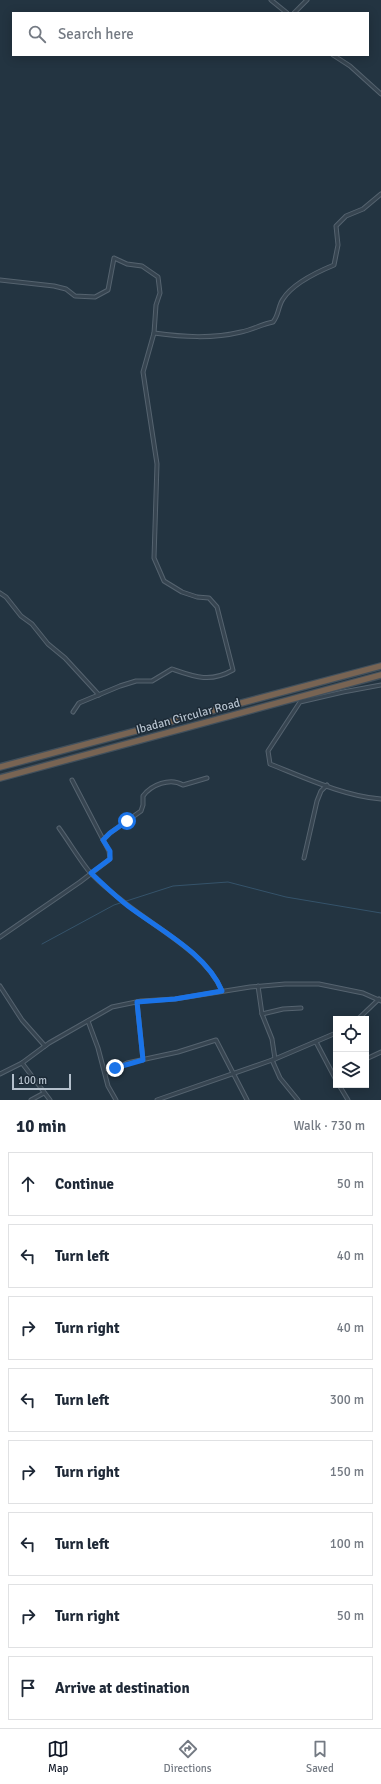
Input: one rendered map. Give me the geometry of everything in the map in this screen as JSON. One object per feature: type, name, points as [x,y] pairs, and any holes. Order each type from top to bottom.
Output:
[{"type":"highway","name":"Ibadan Circular Road","points":[[0,767],[381,666]]},
{"type":"highway","name":"Ibadan Circular Road","points":[[0,778],[381,675]]},
{"type":"street","points":[[271,0],[286,12]]},
{"type":"street","points":[[295,12],[307,0]]},
{"type":"street","points":[[335,56],[347,63],[381,94]]},
{"type":"street","points":[[154,333],[210,337],[242,332],[262,324],[274,322],[278,316],[282,300],[300,283],[316,272],[334,265],[338,245],[336,226],[346,216],[363,209],[381,194]]},
{"type":"street","points":[[0,280],[54,286],[66,289],[75,296],[95,297],[108,290],[114,258],[127,264],[142,266],[158,277],[160,293],[156,305],[154,333],[143,372],[157,464],[154,558],[164,581],[182,592],[197,597],[209,598],[217,607],[233,670],[222,676],[211,678],[196,677],[172,669],[152,681],[136,681],[79,703],[73,712]]},
{"type":"street","points":[[0,593],[6,597],[21,616],[32,624],[48,644],[65,658],[99,695]]},
{"type":"street","points":[[381,685],[300,702],[268,751],[270,764],[366,798],[381,798]]},
{"type":"street","points":[[103,840],[110,833],[141,811],[143,796],[148,790],[168,782],[175,781],[183,785],[207,778]]},
{"type":"street","points":[[0,937],[110,859],[110,851],[72,780]]},
{"type":"street","points":[[304,858],[319,796],[321,791],[327,785]]},
{"type":"street","points":[[59,828],[91,873],[128,906],[206,965],[217,979],[222,991]]},
{"type":"street","points":[[0,1074],[22,1063],[45,1046],[112,1007],[137,1002],[175,999],[258,986],[319,984],[363,993],[380,1000],[361,1016]]},
{"type":"street","points":[[0,986],[22,1020],[45,1046]]},
{"type":"street","points":[[258,986],[262,1014],[272,1039],[274,1059],[280,1078],[298,1100]]},
{"type":"street","points":[[137,1002],[143,1060]]},
{"type":"street","points":[[262,1014],[283,1009],[301,1008]]},
{"type":"street","points":[[88,1021],[98,1048],[108,1086],[116,1100]]},
{"type":"street","points":[[158,1100],[274,1059],[333,1034]]},
{"type":"street","points":[[105,1073],[115,1068],[216,1040],[247,1100]]},
{"type":"street","points":[[316,1042],[333,1072]]},
{"type":"street","points":[[369,1058],[381,1052]]},
{"type":"street","points":[[22,1063],[50,1100]]},
{"type":"street","points":[[341,1088],[348,1100]]},
{"type":"street","points":[[31,1100],[44,1093]]},
{"type":"waterway","points":[[42,944],[114,905],[173,886],[228,882],[286,897],[381,913]]},
{"type":"route","points":[[115,1068],[127,1063],[143,1060],[137,1002],[175,999],[222,991],[217,979],[206,965],[128,906],[91,873],[110,859],[110,851],[103,840],[127,821]]}]
